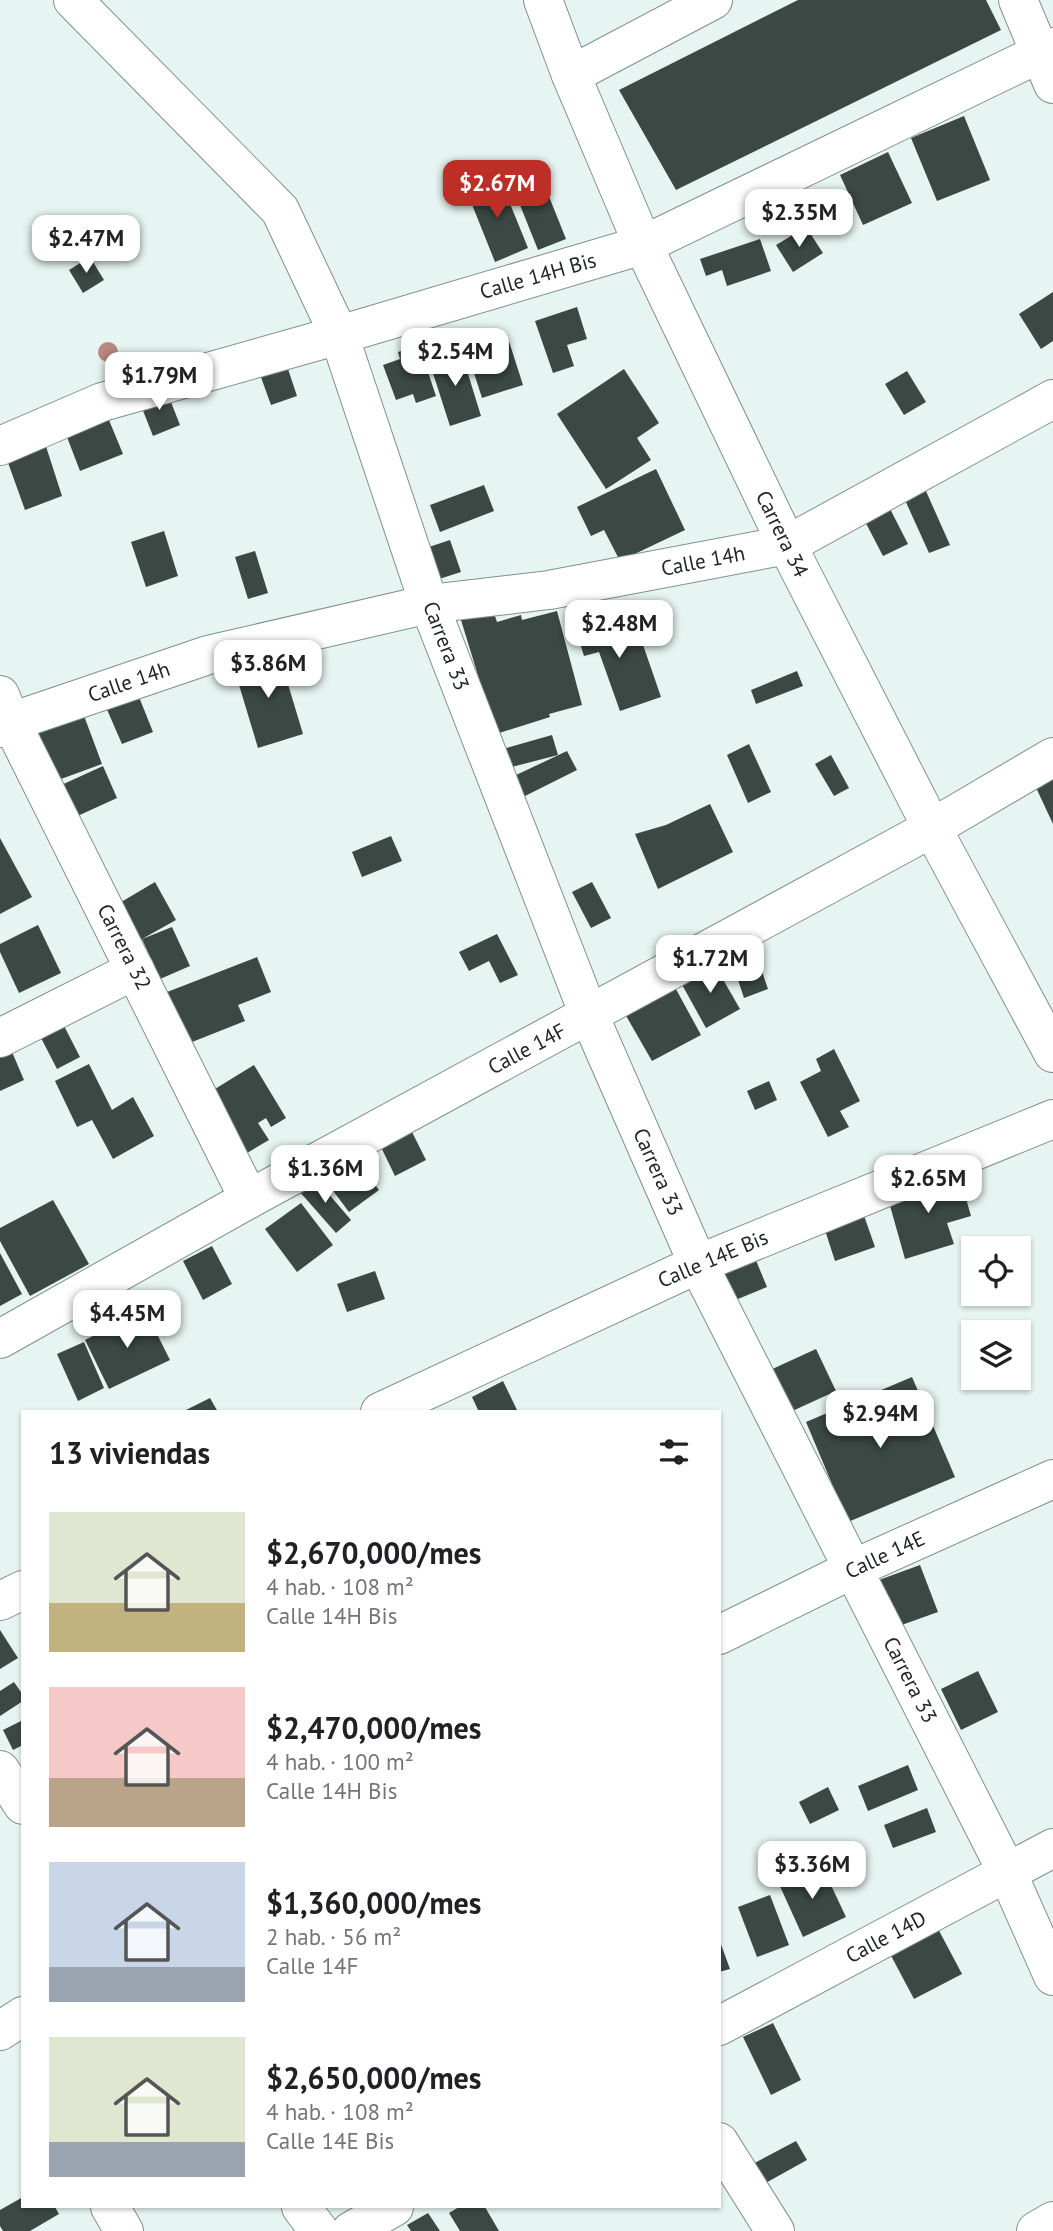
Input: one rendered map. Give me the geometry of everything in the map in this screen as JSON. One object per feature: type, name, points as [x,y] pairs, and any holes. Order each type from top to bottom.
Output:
[{"type":"street","name":"Carrera 33","points":[[73,0],[280,210],[339,335],[429,604],[589,1015],[698,1264],[1007,1872],[1053,1976]]},
{"type":"street","name":"Carrera 34","points":[[543,0],[571,75],[643,245],[787,545],[932,828],[1053,1053]]},
{"type":"street","points":[[571,75],[713,0]]},
{"type":"street","points":[[1018,0],[1049,62]]},
{"type":"street","name":"Calle 14H Bis","points":[[0,446],[102,402],[643,245],[1049,62]]},
{"type":"street","name":"Calle 14h","points":[[4,715],[208,655],[429,604],[550,590],[787,545],[1053,399]]},
{"type":"street","name":"Carrera 32","points":[[4,715],[249,1199]]},
{"type":"street","name":"Calle 14F","points":[[0,1339],[249,1199],[932,828],[1053,757]]},
{"type":"street","points":[[0,1038],[135,970]]},
{"type":"street","name":"Calle 14E Bis","points":[[384,1410],[698,1264],[1053,1119]]},
{"type":"street","name":"Calle 14E","points":[[721,1634],[853,1569],[1053,1479]]},
{"type":"street","points":[[0,1601],[21,1591]]},
{"type":"street","points":[[0,1770],[21,1802]]},
{"type":"street","name":"Calle 14D","points":[[721,2025],[1053,1848]]},
{"type":"street","points":[[721,2145],[775,2231]]},
{"type":"street","points":[[111,2208],[124,2231]]},
{"type":"street","points":[[302,2208],[319,2231]]},
{"type":"street","points":[[351,2231],[392,2208]]},
{"type":"street","points":[[1036,2231],[1053,2221]]},
{"type":"building","points":[[798,0],[986,0],[1001,30],[676,190],[619,90]]},
{"type":"building","points":[[964,116],[990,180],[937,201],[911,138]]},
{"type":"building","points":[[888,152],[912,203],[863,225],[840,175]]},
{"type":"building","points":[[500,179],[528,248],[495,262],[467,192]]},
{"type":"building","points":[[542,179],[566,239],[538,250],[514,190]]},
{"type":"building","points":[[806,227],[823,253],[793,272],[776,245]]},
{"type":"building","points":[[760,239],[771,271],[727,286],[722,270],[706,276],[700,259]]},
{"type":"building","points":[[90,257],[104,280],[83,293],[69,270]]},
{"type":"building","points":[[1053,292],[1053,341],[1041,349],[1019,314]]},
{"type":"building","points":[[577,307],[587,339],[567,345],[574,366],[553,373],[535,321]]},
{"type":"building","points":[[507,335],[523,385],[482,398],[466,348]]},
{"type":"building","points":[[419,345],[436,396],[416,403],[413,394],[396,400],[383,365],[400,359],[398,352]]},
{"type":"building","points":[[461,351],[481,416],[450,426],[429,361]]},
{"type":"building","points":[[285,360],[297,396],[271,405],[258,369]]},
{"type":"building","points":[[624,369],[659,423],[637,438],[651,460],[606,489],[557,414]]},
{"type":"building","points":[[907,371],[926,402],[904,415],[885,384]]},
{"type":"building","points":[[165,387],[180,425],[153,436],[138,398]]},
{"type":"building","points":[[104,408],[123,454],[80,471],[62,424]]},
{"type":"building","points":[[42,434],[62,496],[25,510],[2,446]]},
{"type":"building","points":[[656,469],[685,530],[620,561],[604,530],[591,536],[577,507]]},
{"type":"building","points":[[921,480],[950,545],[929,553],[900,489]]},
{"type":"building","points":[[484,485],[494,511],[440,532],[430,505]]},
{"type":"building","points":[[883,495],[908,544],[883,556],[858,508]]},
{"type":"building","points":[[164,531],[178,576],[146,587],[131,542]]},
{"type":"building","points":[[450,540],[461,572],[439,579],[429,547]]},
{"type":"building","points":[[255,551],[268,593],[248,599],[235,557]]},
{"type":"building","points":[[493,610],[497,622],[521,615],[522,620],[557,611],[582,705],[496,734],[461,620]]},
{"type":"building","points":[[616,611],[626,643],[641,639],[661,697],[620,711],[599,652],[584,656],[574,624]]},
{"type":"building","points":[[278,651],[303,734],[258,748],[233,665]]},
{"type":"building","points":[[797,671],[803,686],[756,704],[751,690]]},
{"type":"building","points":[[137,692],[153,732],[122,744],[105,705]]},
{"type":"building","points":[[80,705],[102,764],[50,783],[27,725]]},
{"type":"building","points":[[552,735],[558,755],[508,768],[503,749]]},
{"type":"building","points":[[749,744],[771,792],[748,803],[727,755]]},
{"type":"building","points":[[567,751],[577,770],[523,797],[514,776]]},
{"type":"building","points":[[831,755],[849,788],[834,796],[815,764]]},
{"type":"building","points":[[103,766],[117,798],[71,819],[57,787]]},
{"type":"building","points":[[1053,769],[1053,824],[1032,779]]},
{"type":"building","points":[[710,804],[733,852],[658,889],[635,834],[666,825]]},
{"type":"building","points":[[391,836],[402,861],[362,877],[352,852]]},
{"type":"building","points":[[0,838],[32,897],[0,914]]},
{"type":"building","points":[[155,882],[176,920],[132,945],[111,908]]},
{"type":"building","points":[[592,882],[611,918],[591,928],[572,892]]},
{"type":"building","points":[[38,925],[61,973],[19,993],[0,952],[0,944]]},
{"type":"building","points":[[172,927],[190,966],[160,979],[142,939]]},
{"type":"building","points":[[497,934],[518,975],[500,983],[489,961],[469,971],[459,952]]},
{"type":"building","points":[[754,948],[768,989],[744,998],[730,956]]},
{"type":"building","points":[[257,957],[271,992],[238,1005],[245,1021],[182,1046],[162,994]]},
{"type":"building","points":[[713,962],[740,1009],[706,1028],[680,981]]},
{"type":"building","points":[[671,980],[701,1035],[652,1061],[621,1007]]},
{"type":"building","points":[[62,1022],[80,1057],[57,1069],[39,1034]]},
{"type":"building","points":[[9,1045],[24,1080],[0,1091],[0,1048]]},
{"type":"building","points":[[834,1049],[860,1101],[840,1111],[849,1127],[828,1137],[800,1082],[821,1071],[816,1059]]},
{"type":"building","points":[[89,1064],[112,1110],[133,1097],[154,1136],[113,1159],[92,1120],[77,1127],[55,1081]]},
{"type":"building","points":[[254,1065],[286,1118],[271,1127],[266,1118],[258,1123],[269,1140],[247,1153],[210,1092]]},
{"type":"building","points":[[769,1081],[777,1100],[755,1110],[747,1091]]},
{"type":"building","points":[[409,1126],[426,1160],[395,1176],[378,1141]]},
{"type":"building","points":[[352,1154],[379,1190],[349,1212],[322,1176]]},
{"type":"building","points":[[959,1174],[971,1216],[947,1223],[954,1244],[905,1259],[887,1195]]},
{"type":"building","points":[[315,1178],[351,1220],[336,1233],[299,1191]]},
{"type":"building","points":[[53,1200],[89,1264],[30,1296],[0,1241],[0,1228]]},
{"type":"building","points":[[301,1203],[333,1245],[297,1272],[265,1229]]},
{"type":"building","points":[[862,1210],[875,1247],[835,1261],[823,1224]]},
{"type":"building","points":[[212,1246],[232,1284],[203,1300],[183,1261]]},
{"type":"building","points":[[750,1246],[767,1287],[721,1306],[705,1264]]},
{"type":"building","points":[[0,1253],[22,1294],[0,1306]]},
{"type":"building","points":[[375,1271],[385,1299],[347,1312],[337,1284]]},
{"type":"building","points":[[145,1310],[170,1360],[109,1389],[85,1340]]},
{"type":"building","points":[[84,1342],[104,1388],[78,1401],[57,1354]]},
{"type":"building","points":[[816,1349],[836,1391],[788,1413],[768,1371]]},
{"type":"building","points":[[912,1377],[955,1477],[848,1522],[806,1422]]},
{"type":"building","points":[[503,1381],[517,1410],[478,1410],[472,1397]]},
{"type":"building","points":[[210,1398],[217,1410],[186,1410]]},
{"type":"building","points":[[920,1565],[938,1612],[896,1627],[879,1580]]},
{"type":"building","points":[[0,1630],[18,1658],[0,1669]]},
{"type":"building","points":[[978,1671],[998,1712],[961,1730],[941,1689]]},
{"type":"building","points":[[14,1682],[21,1692],[21,1702],[0,1716],[0,1691]]},
{"type":"building","points":[[21,1721],[21,1746],[13,1750],[3,1730]]},
{"type":"building","points":[[908,1765],[918,1790],[868,1811],[858,1786]]},
{"type":"building","points":[[828,1787],[839,1810],[810,1824],[799,1802]]},
{"type":"building","points":[[927,1808],[936,1832],[893,1848],[884,1825]]},
{"type":"building","points":[[821,1864],[846,1917],[803,1937],[779,1884]]},
{"type":"building","points":[[770,1895],[789,1945],[757,1957],[738,1907]]},
{"type":"building","points":[[936,1925],[962,1974],[914,1999],[888,1950]]},
{"type":"building","points":[[721,1944],[730,1969],[721,1971]]},
{"type":"building","points":[[773,2023],[801,2080],[771,2095],[743,2037]]},
{"type":"building","points":[[796,2141],[807,2160],[760,2186],[749,2166]]},
{"type":"building","points":[[21,2198],[21,2208],[56,2208],[59,2214],[30,2231],[3,2231],[0,2226],[0,2210]]},
{"type":"building","points":[[457,2208],[486,2208],[499,2231],[460,2231],[449,2213]]},
{"type":"building","points":[[428,2213],[440,2231],[411,2231],[407,2225]]}]
